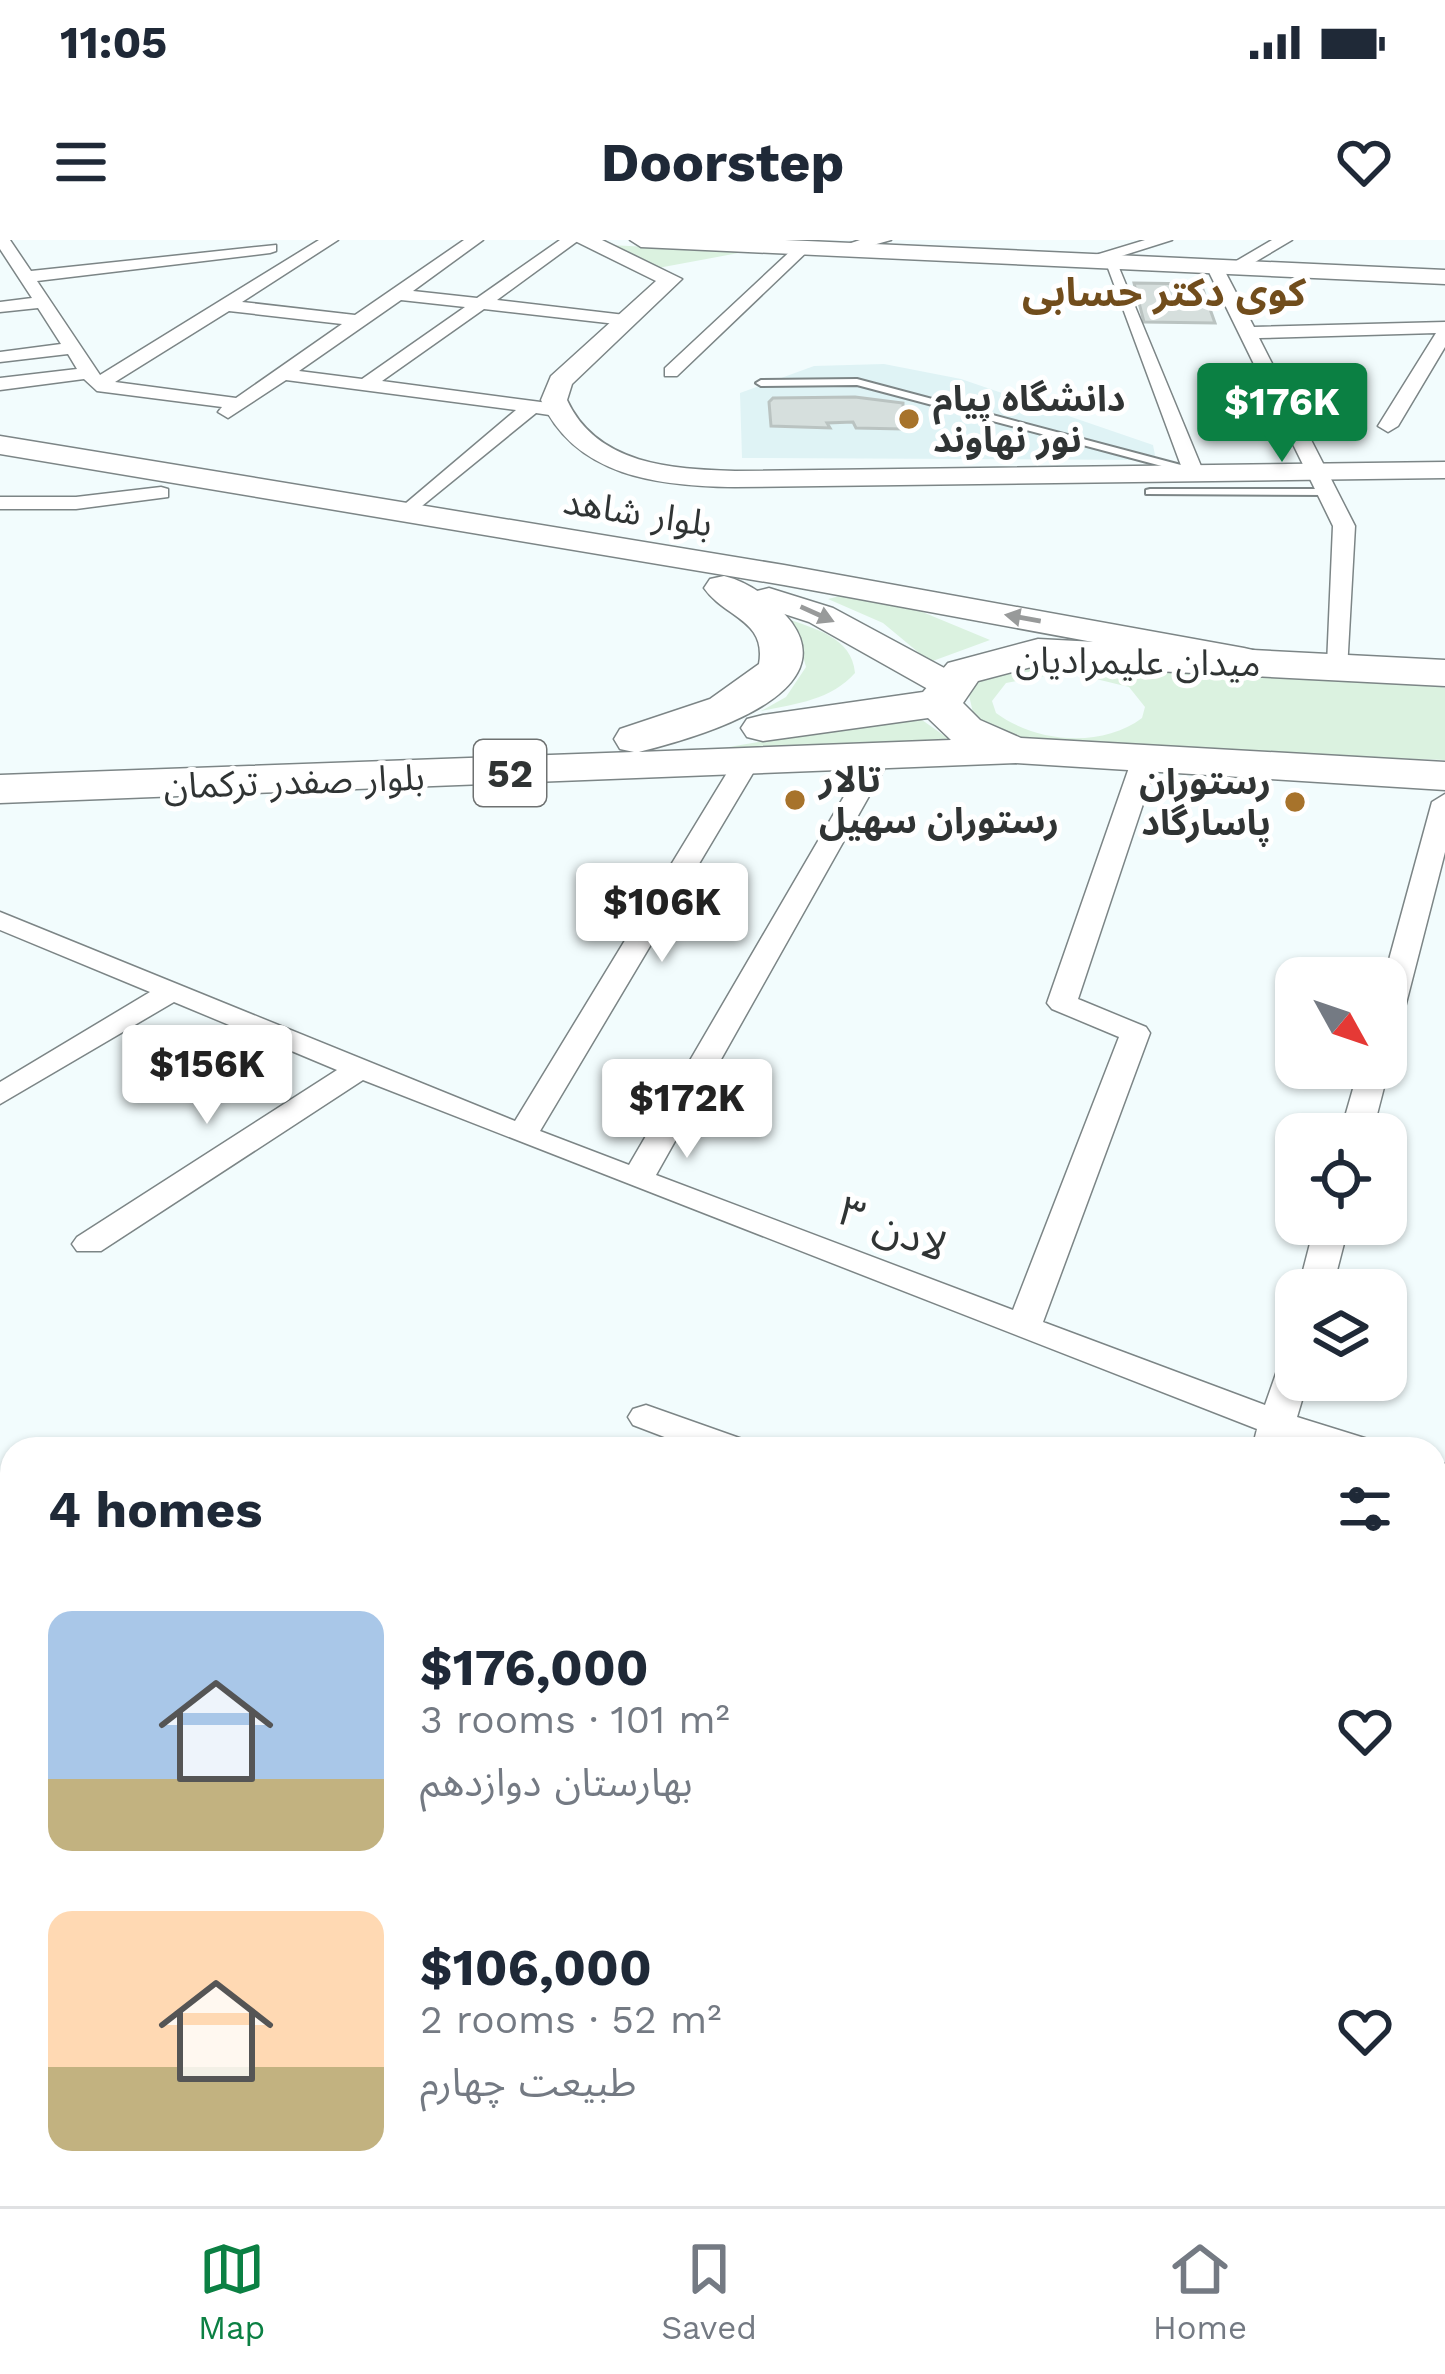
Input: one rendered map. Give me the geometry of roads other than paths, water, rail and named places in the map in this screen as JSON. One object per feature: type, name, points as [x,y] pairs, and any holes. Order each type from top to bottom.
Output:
[{"type":"highway","points":[[636,739],[733,704],[777,671],[783,648],[776,632],[756,610],[724,588]]},
{"type":"highway","name":"میدان علیمرادیان","points":[[944,694],[986,663],[1037,652],[1445,673]]},
{"type":"highway","name":"بلوار صفدر ترکمان","points":[[0,761],[383,752],[636,739],[768,728],[944,694]]},
{"type":"highway","name":"52","points":[[944,694],[963,729],[1021,752],[1445,776]]},
{"type":"highway","name":"بلوار صفدر ترکمان","points":[[0,789],[1021,752]]},
{"type":"main road","name":"بلوار شاهد","points":[[0,445],[1262,662]]},
{"type":"main road","name":"بلوار شاهد","points":[[0,465],[724,588],[821,615],[944,694]]},
{"type":"street","points":[[2,240],[93,379]]},
{"type":"street","points":[[248,240],[298,260]]},
{"type":"street","points":[[93,379],[330,240]]},
{"type":"street","points":[[435,240],[472,242]]},
{"type":"street","points":[[365,385],[571,240]]},
{"type":"street","points":[[584,240],[688,271]]},
{"type":"street","points":[[641,240],[1445,277]]},
{"type":"street","points":[[841,249],[884,240]]},
{"type":"street","points":[[1086,260],[1163,240]]},
{"type":"street","points":[[1224,267],[1284,240]]},
{"type":"street","points":[[0,384],[93,379],[234,408],[472,242]]},
{"type":"street","points":[[26,277],[118,259],[270,248]]},
{"type":"street","points":[[406,513],[554,400],[560,381],[625,320],[688,271],[805,248]]},
{"type":"street","points":[[671,372],[805,248]]},
{"type":"street","points":[[1112,262],[1193,471]]},
{"type":"street","points":[[1224,267],[1247,333],[1344,526],[1339,665],[1445,663]]},
{"type":"street","points":[[397,294],[625,320]]},
{"type":"street","points":[[0,307],[43,302]]},
{"type":"street","points":[[225,305],[359,321]]},
{"type":"street","points":[[1247,333],[1445,329]]},
{"type":"street","points":[[1388,426],[1445,329]]},
{"type":"street","points":[[0,357],[73,348]]},
{"type":"street","points":[[283,374],[544,408],[608,457],[685,477],[1193,471],[1321,481],[1445,470]]},
{"type":"street","points":[[0,503],[76,503],[161,493]]},
{"type":"street","points":[[637,1179],[879,757]]},
{"type":"street","points":[[1024,1327],[1135,1033],[1062,1003],[1145,759]]},
{"type":"street","points":[[522,1135],[746,763]]},
{"type":"street","points":[[1403,957],[1445,802]]},
{"type":"street","name":"لادن ۳","points":[[0,920],[522,1135],[1024,1327],[1275,1437]]},
{"type":"street","points":[[0,1095],[172,991]]},
{"type":"street","points":[[89,1244],[361,1068]]},
{"type":"street","points":[[1275,1437],[1285,1401]]},
{"type":"street","points":[[646,1417],[700,1437]]},
{"type":"lane","points":[[760,382],[856,382],[1193,471]]},
{"type":"lane","points":[[1150,492],[1321,481]]},
{"type":"place","name":"دانشگاه پیام نور نهاوند","points":[[909,419]]},
{"type":"place","name":"تالار رستوران سهیل","points":[[795,800]]},
{"type":"place","name":"رستوران پاسارگاد","points":[[1295,802]]},
{"type":"district","name":"کوی دکتر حسابی","points":[[1164,292]]}]
